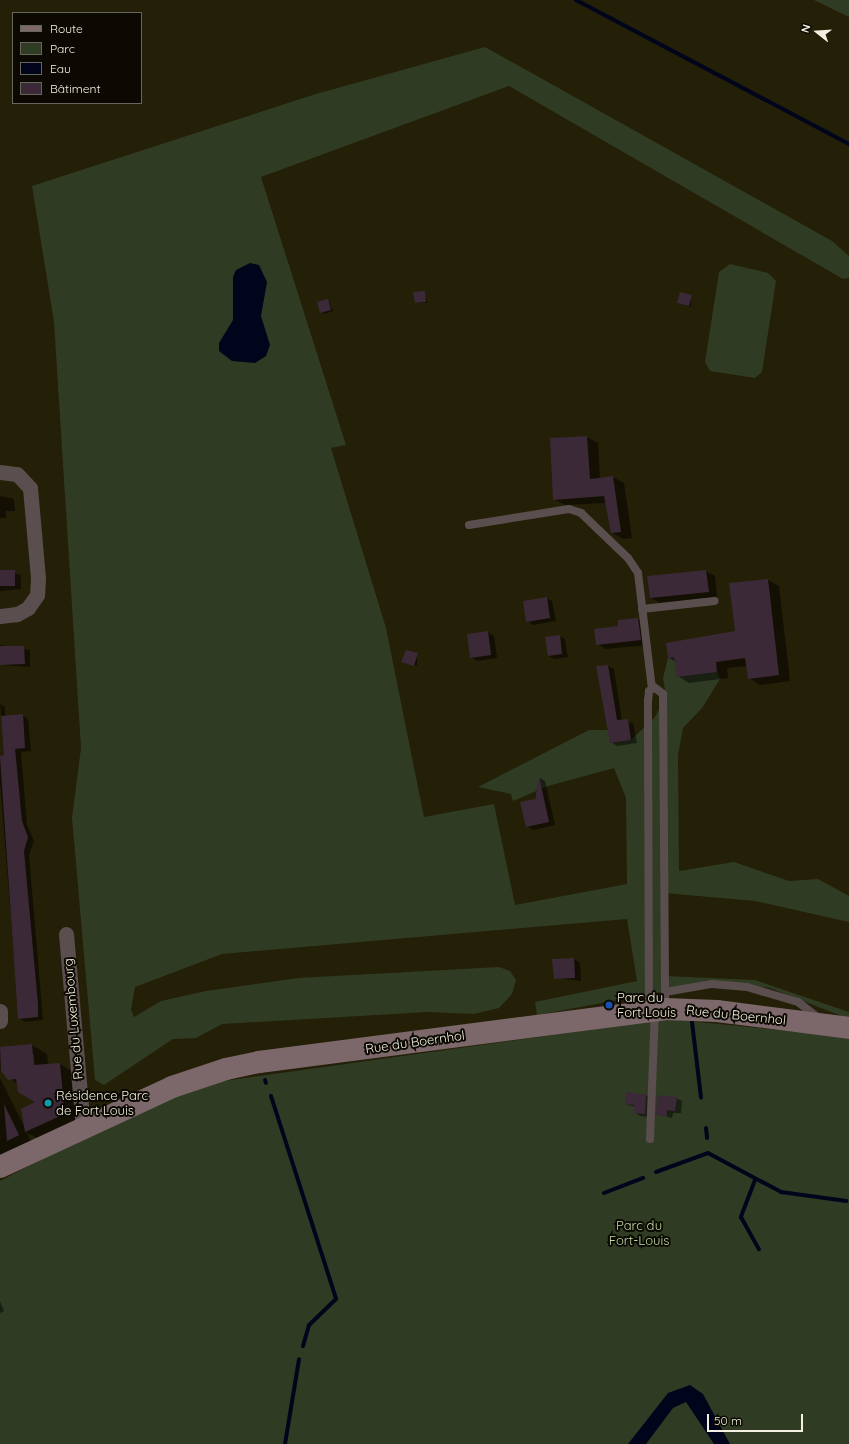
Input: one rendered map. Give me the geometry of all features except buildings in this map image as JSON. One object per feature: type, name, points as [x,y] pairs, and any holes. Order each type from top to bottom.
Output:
[{"type":"street","points":[[0,472],[17,474],[27,483],[35,539],[38,578],[35,599],[23,612],[0,616]]},
{"type":"street","name":"Rue du Luxembourg","points":[[66,934],[83,1128]]},
{"type":"street","name":"Rue du Boernhol","points":[[0,1168],[172,1087],[237,1066],[659,1005],[849,1028]]},
{"type":"street","points":[[0,1011],[0,1021]]},
{"type":"lane","points":[[469,525],[569,509],[578,511],[628,558],[638,573],[652,688],[648,702],[659,1005]]},
{"type":"lane","points":[[642,609],[715,601]]},
{"type":"lane","points":[[650,1138],[659,1005],[663,694],[658,688],[652,688]]},
{"type":"lane","points":[[659,1005],[712,984],[747,987],[800,1003],[827,1025]]},
{"type":"green space","points":[[814,0],[849,0],[849,17]]},
{"type":"green space","points":[[485,47],[832,241],[849,256],[849,278],[843,279],[509,86],[261,177],[346,445],[331,448],[386,628],[424,817],[494,804],[515,905],[627,884],[626,798],[614,768],[548,786],[513,801],[511,794],[478,787],[589,730],[608,730],[610,743],[631,740],[655,717],[666,696],[663,678],[668,658],[674,657],[677,677],[717,672],[720,679],[702,708],[683,728],[678,755],[679,871],[734,862],[789,881],[818,879],[849,896],[849,922],[755,901],[665,893],[665,976],[755,980],[849,1012],[849,1019],[770,988],[721,981],[537,1015],[535,1002],[637,981],[627,919],[222,954],[135,987],[131,1010],[134,1017],[161,1001],[206,991],[298,978],[499,967],[510,971],[516,980],[512,994],[499,1008],[474,1014],[428,1012],[222,1024],[196,1038],[173,1039],[104,1085],[95,1080],[72,818],[81,748],[54,322],[32,186],[316,94]]},
{"type":"green space","points":[[730,264],[768,273],[776,281],[762,372],[755,378],[710,371],[705,362],[719,272]]},
{"type":"green space","name":"Parc du Fort-Louis","points":[[668,1019],[849,1037],[849,1444],[0,1444],[0,1181],[90,1134],[202,1084]]},
{"type":"water","points":[[250,263],[259,265],[267,282],[261,316],[270,345],[266,356],[255,363],[232,361],[219,351],[219,343],[233,320],[233,277],[236,270]]},
{"type":"water","points":[[690,1385],[703,1394],[730,1444],[714,1444],[686,1402],[673,1408],[646,1444],[628,1444],[668,1393]]},
{"type":"waterway","points":[[576,0],[849,144]]},
{"type":"waterway","points":[[692,1022],[701,1097]]},
{"type":"waterway","points":[[271,1096],[336,1299],[309,1325],[303,1346]]},
{"type":"waterway","points":[[706,1128],[707,1138]]},
{"type":"waterway","points":[[656,1172],[708,1153],[781,1192],[846,1201]]},
{"type":"waterway","points":[[604,1193],[643,1178]]},
{"type":"waterway","points":[[755,1180],[741,1217],[759,1249]]},
{"type":"waterway","points":[[285,1444],[299,1359]]},
{"type":"place","name":"Parc du Fort Louis","points":[[609,1005]]},
{"type":"place","name":"Résidence Parc de Fort Louis","points":[[48,1103]]}]
